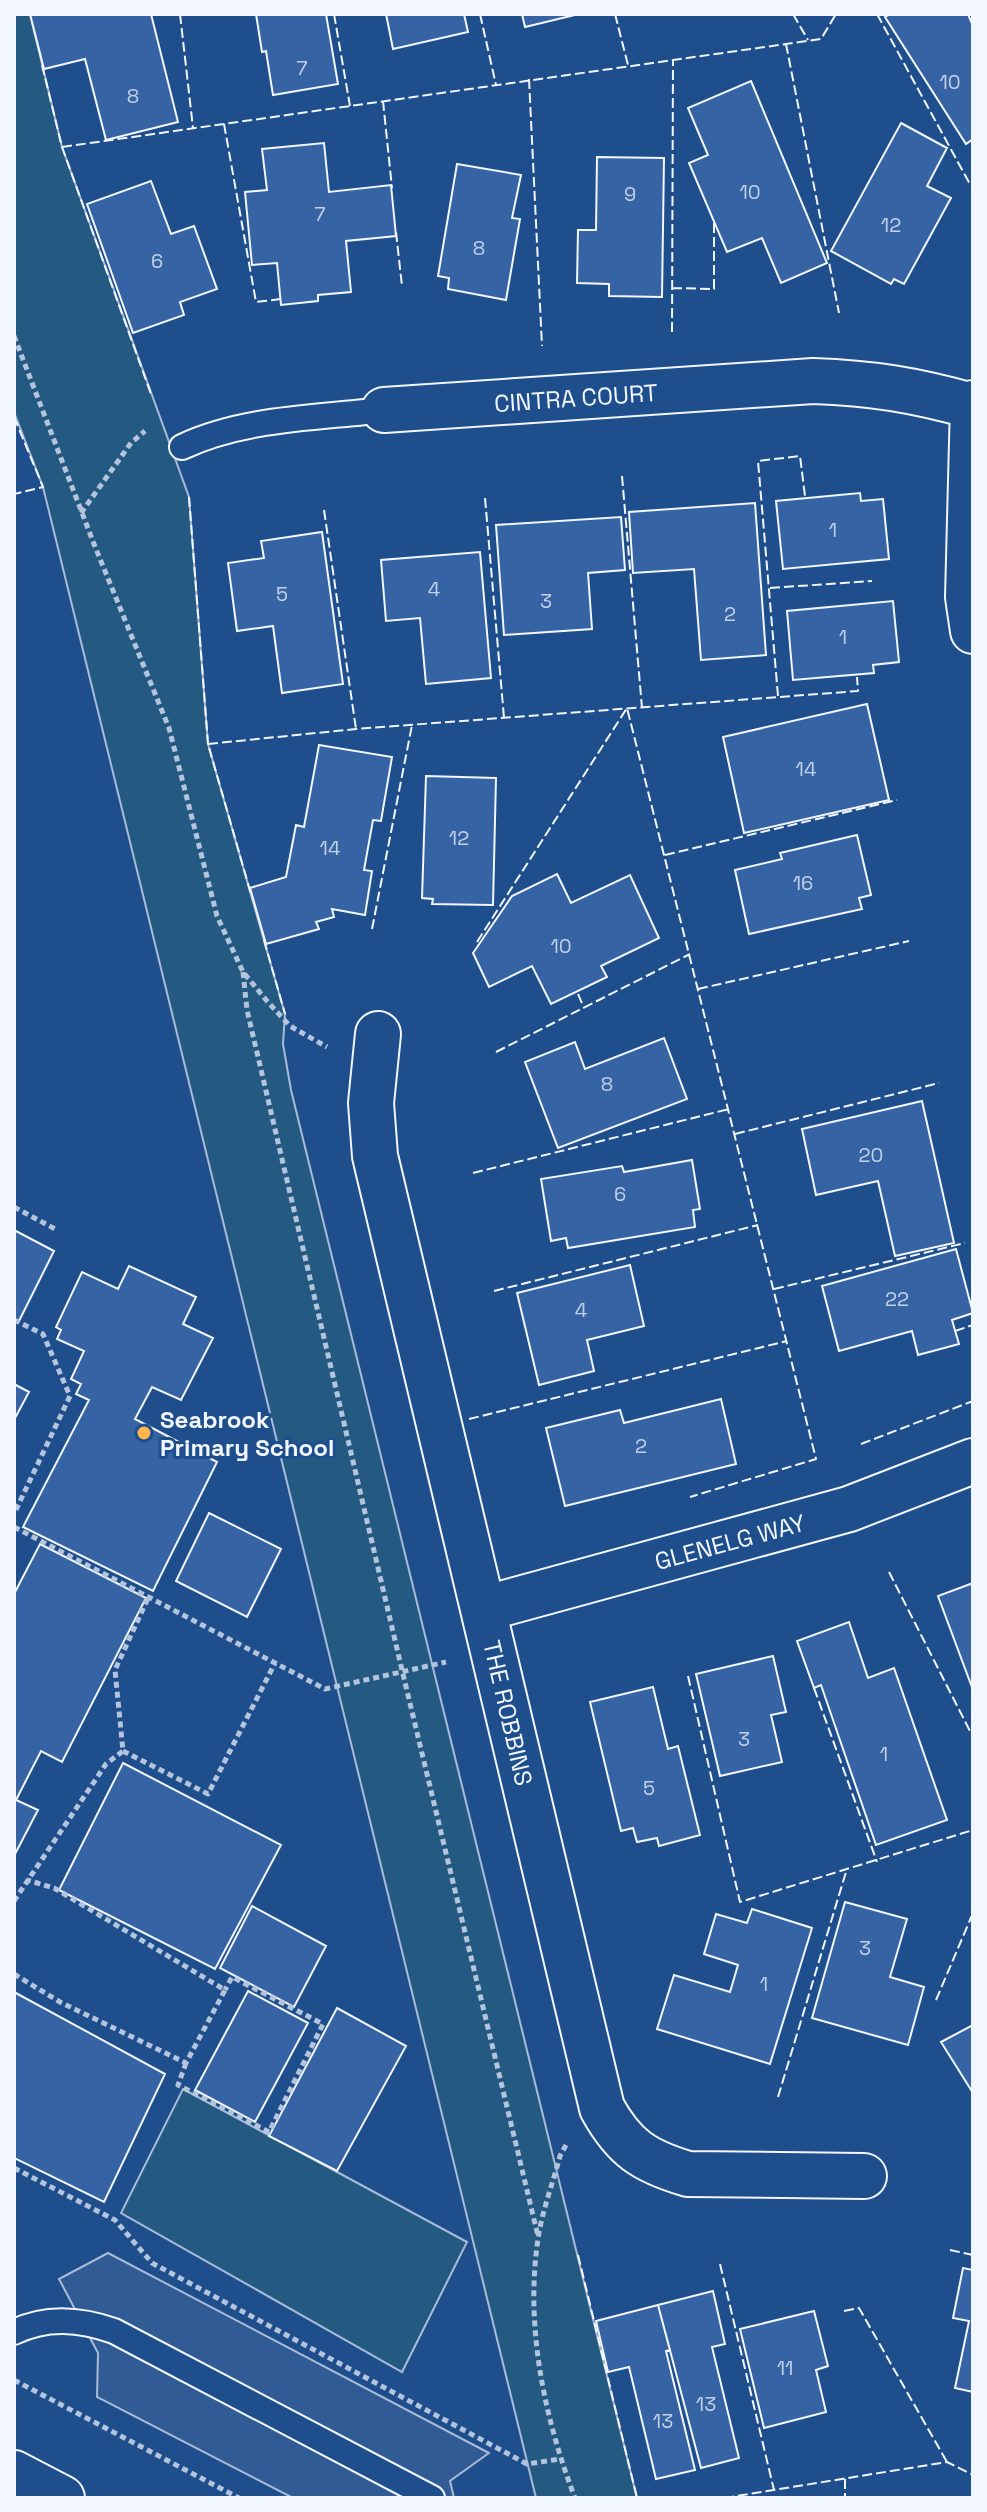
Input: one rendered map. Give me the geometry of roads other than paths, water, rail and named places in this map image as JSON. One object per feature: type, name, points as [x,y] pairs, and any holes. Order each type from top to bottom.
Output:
[{"type":"street","name":"CINTRA COURT","points":[[384,410],[813,381],[870,383],[973,404]]},
{"type":"street","points":[[973,404],[968,597],[973,631]]},
{"type":"street","name":"THE ROBBINS","points":[[376,1053],[371,1103],[375,1156],[597,2097],[622,2139],[636,2152],[662,2167],[688,2174],[864,2176]]},
{"type":"street","name":"GLENELG WAY","points":[[483,1609],[849,1509],[973,1461]]},
{"type":"street","points":[[14,2473],[62,2498]]},
{"type":"lane","name":"CINTRA COURT","points":[[182,447],[208,435],[242,427],[384,410]]},
{"type":"lane","points":[[14,2332],[45,2322],[71,2320],[89,2322],[114,2331],[432,2498]]},
{"type":"place","name":"Seabrook Primary School","points":[[144,1433]]}]
